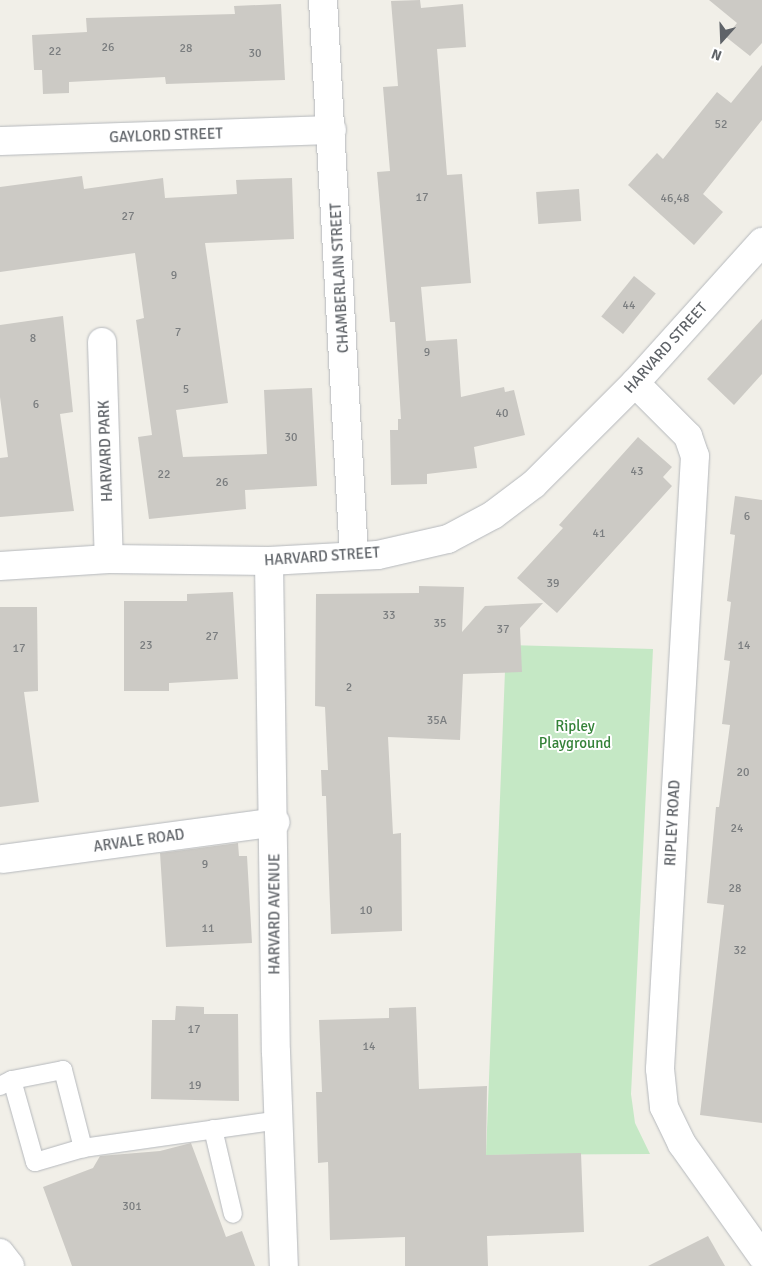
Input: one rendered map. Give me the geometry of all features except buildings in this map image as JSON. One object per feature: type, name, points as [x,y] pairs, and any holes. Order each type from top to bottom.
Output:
[{"type":"street","name":"CHAMBERLAIN STREET","points":[[323,0],[332,130],[354,556]]},
{"type":"street","name":"GAYLORD STREET","points":[[0,141],[332,130]]},
{"type":"street","name":"HARVARD STREET","points":[[0,566],[109,559],[269,561],[378,555],[448,539],[493,514],[534,484],[635,383],[762,242]]},
{"type":"street","name":"HARVARD PARK","points":[[102,342],[109,559]]},
{"type":"street","name":"RIPLEY ROAD","points":[[635,383],[688,436],[695,456],[660,1069],[664,1107],[682,1144],[762,1256]]},
{"type":"street","name":"HARVARD AVENUE","points":[[269,561],[279,1120],[284,1266]]},
{"type":"street","name":"ARVALE ROAD","points":[[3,859],[275,822]]},
{"type":"street","points":[[0,1253],[10,1266]]},
{"type":"lane","points":[[83,1148],[64,1070],[6,1083],[35,1162],[83,1148],[279,1120]]},
{"type":"lane","points":[[213,1129],[233,1214]]},
{"type":"green space","name":"Ripley Playground","points":[[506,645],[653,649],[631,1094],[635,1123],[650,1154],[486,1155]]}]
